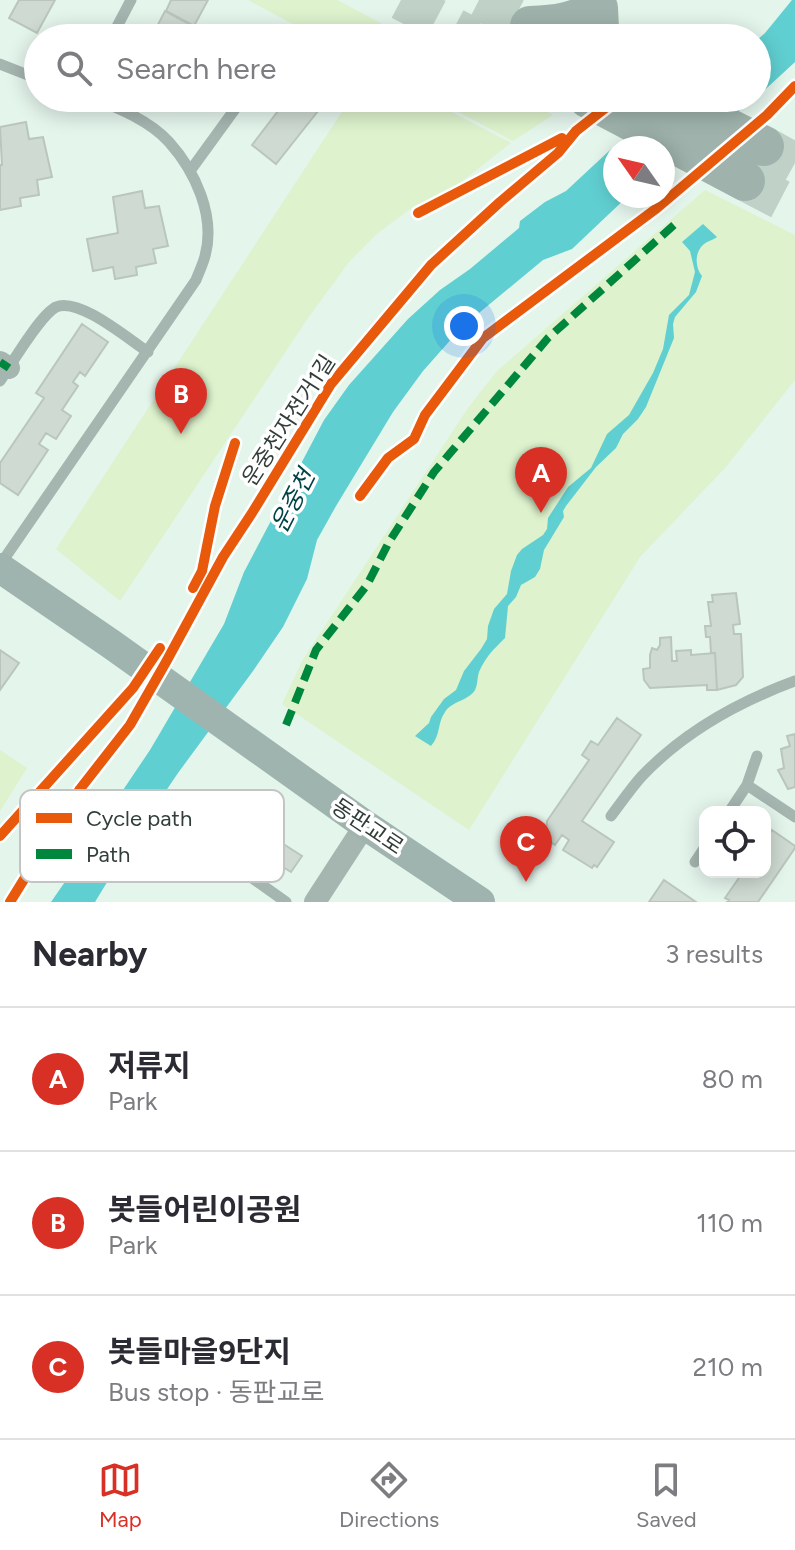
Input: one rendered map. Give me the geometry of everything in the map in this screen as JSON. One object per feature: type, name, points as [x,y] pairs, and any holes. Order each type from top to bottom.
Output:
[{"type":"highway","points":[[557,24],[601,15]]},
{"type":"highway","points":[[615,112],[731,173]]},
{"type":"highway","points":[[696,112],[757,142]]},
{"type":"main road","name":"동판교로","points":[[0,567],[365,825],[480,902]]},
{"type":"street","points":[[315,902],[365,825]]},
{"type":"lane","points":[[118,24],[131,0]]},
{"type":"lane","points":[[0,64],[24,73]]},
{"type":"lane","points":[[0,567],[196,280],[206,254],[208,227],[202,197],[190,171],[168,140],[125,112]]},
{"type":"lane","points":[[190,171],[233,112]]},
{"type":"lane","points":[[3,370],[45,315],[57,306],[72,305],[88,312],[148,352]]},
{"type":"lane","points":[[611,816],[642,776],[710,721],[737,705],[795,681]]},
{"type":"lane","points":[[733,806],[747,785],[757,756]]},
{"type":"lane","points":[[747,785],[795,817]]},
{"type":"lane","points":[[695,862],[699,856]]},
{"type":"lane","points":[[258,882],[286,902]]},
{"type":"green space","points":[[248,0],[337,0],[382,24],[293,24]]},
{"type":"green space","points":[[342,112],[452,112],[511,143],[447,193],[410,209],[378,233],[349,262],[308,318],[120,601],[56,549]]},
{"type":"green space","points":[[458,112],[547,112],[553,115],[513,141]]},
{"type":"green space","points":[[705,190],[795,235],[795,380],[725,468],[640,557],[469,830],[282,704],[302,661],[468,408],[497,371]]},
{"type":"green space","points":[[0,750],[27,768],[0,811]]},
{"type":"water","points":[[795,0],[795,62],[771,84],[771,26]]},
{"type":"water","points":[[661,112],[737,112],[675,158],[675,136],[629,136]]},
{"type":"water","name":"운중천","points":[[603,157],[603,208],[615,208],[572,249],[543,260],[462,327],[423,371],[393,412],[336,506],[317,540],[307,579],[283,627],[253,671],[166,790],[123,790],[224,624],[244,572],[324,420],[349,385],[408,319],[440,290],[519,228],[520,221],[566,191]]},
{"type":"water","points":[[703,224],[717,237],[698,251],[697,264],[702,276],[696,292],[675,317],[674,338],[646,407],[623,434],[616,448],[596,467],[566,506],[564,517],[544,550],[540,569],[535,577],[521,585],[508,606],[505,638],[484,662],[475,690],[445,712],[431,746],[415,736],[429,723],[444,699],[456,690],[464,671],[487,639],[494,609],[507,594],[517,555],[543,535],[548,518],[568,487],[591,468],[607,434],[629,415],[653,373],[663,349],[669,315],[689,295],[695,272],[690,251],[682,242]]},
{"type":"water","points":[[65,882],[107,882],[95,902],[51,902]]},
{"type":"building","points":[[19,0],[55,0],[42,24],[24,26],[9,18]]},
{"type":"building","points":[[171,0],[208,0],[195,24],[166,11]]},
{"type":"building","points":[[165,11],[189,24],[158,24]]},
{"type":"building","points":[[277,112],[317,112],[276,164],[252,145]]},
{"type":"building","points":[[26,122],[29,139],[43,137],[52,177],[37,180],[39,195],[20,198],[21,206],[0,210],[0,127]]},
{"type":"building","points":[[142,191],[145,208],[159,206],[168,246],[153,249],[156,263],[136,267],[137,275],[115,279],[113,267],[93,271],[87,239],[118,233],[113,197]]},
{"type":"building","points":[[82,324],[108,342],[85,376],[80,372],[73,382],[78,386],[62,410],[71,416],[56,439],[46,433],[39,444],[48,450],[18,495],[0,483],[0,463],[44,398],[36,393]]},
{"type":"building","points":[[736,593],[740,624],[733,625],[734,634],[741,634],[743,677],[736,685],[717,690],[715,653],[711,653],[710,637],[706,637],[705,626],[711,626],[708,602],[713,602],[712,595]]},
{"type":"building","points":[[671,637],[672,661],[677,661],[676,651],[691,650],[691,655],[715,653],[717,690],[707,690],[707,685],[650,688],[644,680],[643,669],[650,668],[652,648],[657,650],[660,638]]},
{"type":"building","points":[[0,650],[19,663],[0,690]]},
{"type":"building","points":[[617,718],[641,735],[582,821],[614,842],[597,867],[594,865],[592,868],[563,850],[569,840],[562,835],[555,845],[552,843],[546,834],[547,821],[589,760],[582,755],[591,741],[598,745]]},
{"type":"building","points":[[795,734],[795,787],[788,789],[778,770],[784,768],[781,749],[790,746],[787,736]]},
{"type":"building","points":[[771,831],[795,848],[758,902],[727,902],[729,900],[725,898],[739,878],[771,878]]},
{"type":"building","points":[[284,844],[302,856],[291,872],[284,868]]},
{"type":"building","points":[[664,880],[696,902],[649,902]]},
{"type":"tunnel","points":[[401,0],[446,24]]},
{"type":"tunnel","points":[[479,0],[526,24]]},
{"type":"tunnel","points":[[764,146],[795,163]]},
{"type":"tunnel","points":[[745,181],[795,207]]},
{"type":"marked path","points":[[286,725],[316,650],[367,585],[389,542],[434,472],[548,338],[674,225]]},
{"type":"marked path","points":[[0,362],[9,368]]},
{"type":"cycle path","points":[[771,111],[795,86]]},
{"type":"cycle path","name":"운중천자전거1길","points":[[79,790],[130,725],[223,557],[331,384],[431,265],[600,112]]},
{"type":"cycle path","points":[[360,496],[388,458],[414,439],[425,415],[483,338],[657,208],[770,112]]},
{"type":"cycle path","points":[[418,213],[562,138]]},
{"type":"cycle path","name":"운중천자전거1길","points":[[193,588],[202,571],[215,506],[235,443]]},
{"type":"cycle path","points":[[41,790],[133,688],[160,648]]},
{"type":"cycle path","points":[[0,836],[20,814]]},
{"type":"cycle path","name":"운중천자전거1길","points":[[10,902],[22,882]]},
{"type":"place","name":"봇들어린이공원","points":[[181,434]]},
{"type":"place","name":"저류지","points":[[541,513]]},
{"type":"place","name":"봇들마을9단지","points":[[526,882]]}]
